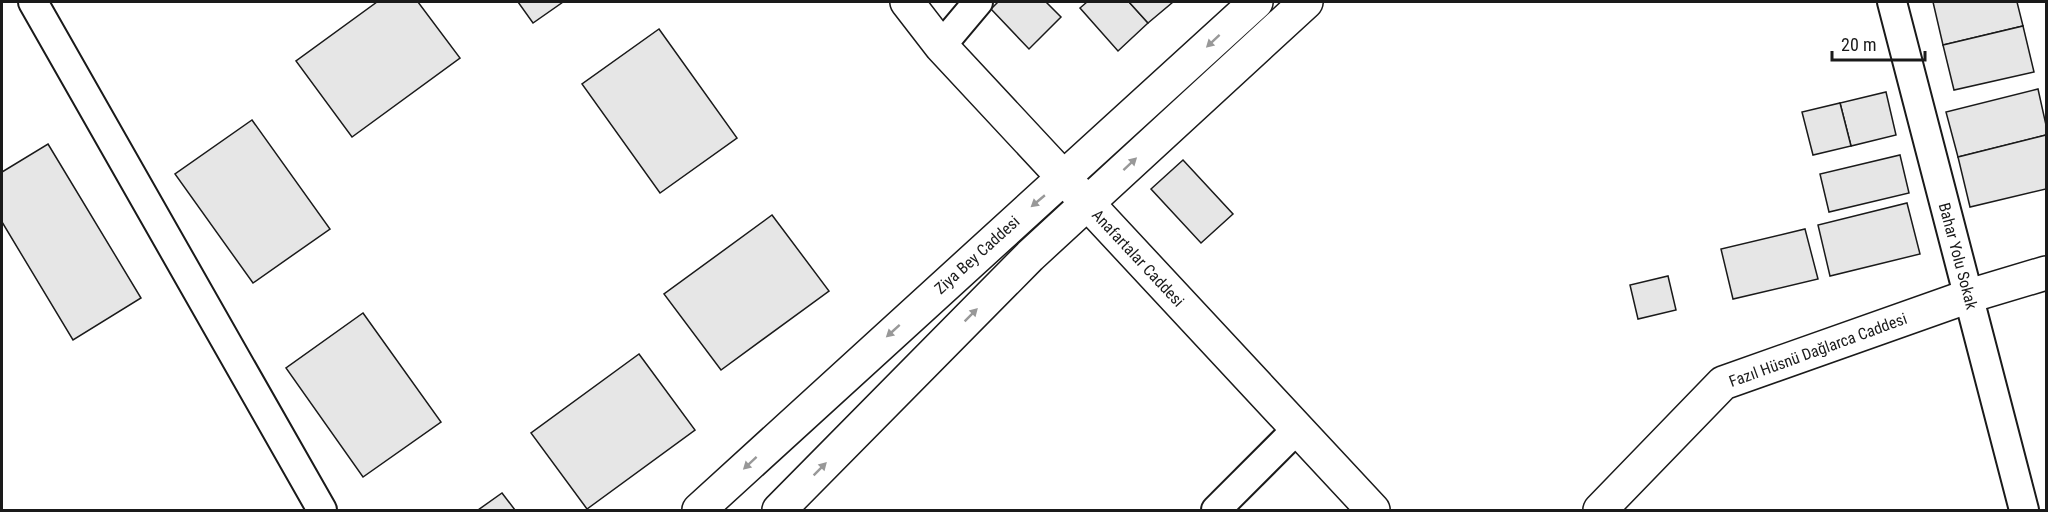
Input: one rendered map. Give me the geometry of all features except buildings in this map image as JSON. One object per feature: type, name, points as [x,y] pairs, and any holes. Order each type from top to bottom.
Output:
[{"type":"street","points":[[33,2],[322,510]]},
{"type":"street","name":"Anafartalar Caddesi","points":[[908,2],[941,46],[1373,510]]},
{"type":"street","points":[[941,46],[978,2]]},
{"type":"street","name":"Ziya Bey Caddesi","points":[[699,510],[1256,2]]},
{"type":"street","points":[[778,510],[1030,256],[1306,2]]},
{"type":"street","name":"Bahar Yolu Sokak","points":[[1892,2],[2024,510]]},
{"type":"street","name":"Fazıl Hüsnü Dağlarca Caddesi","points":[[1600,510],[1723,383],[1969,296],[2046,273]]},
{"type":"street","points":[[1216,510],[1297,429]]}]
